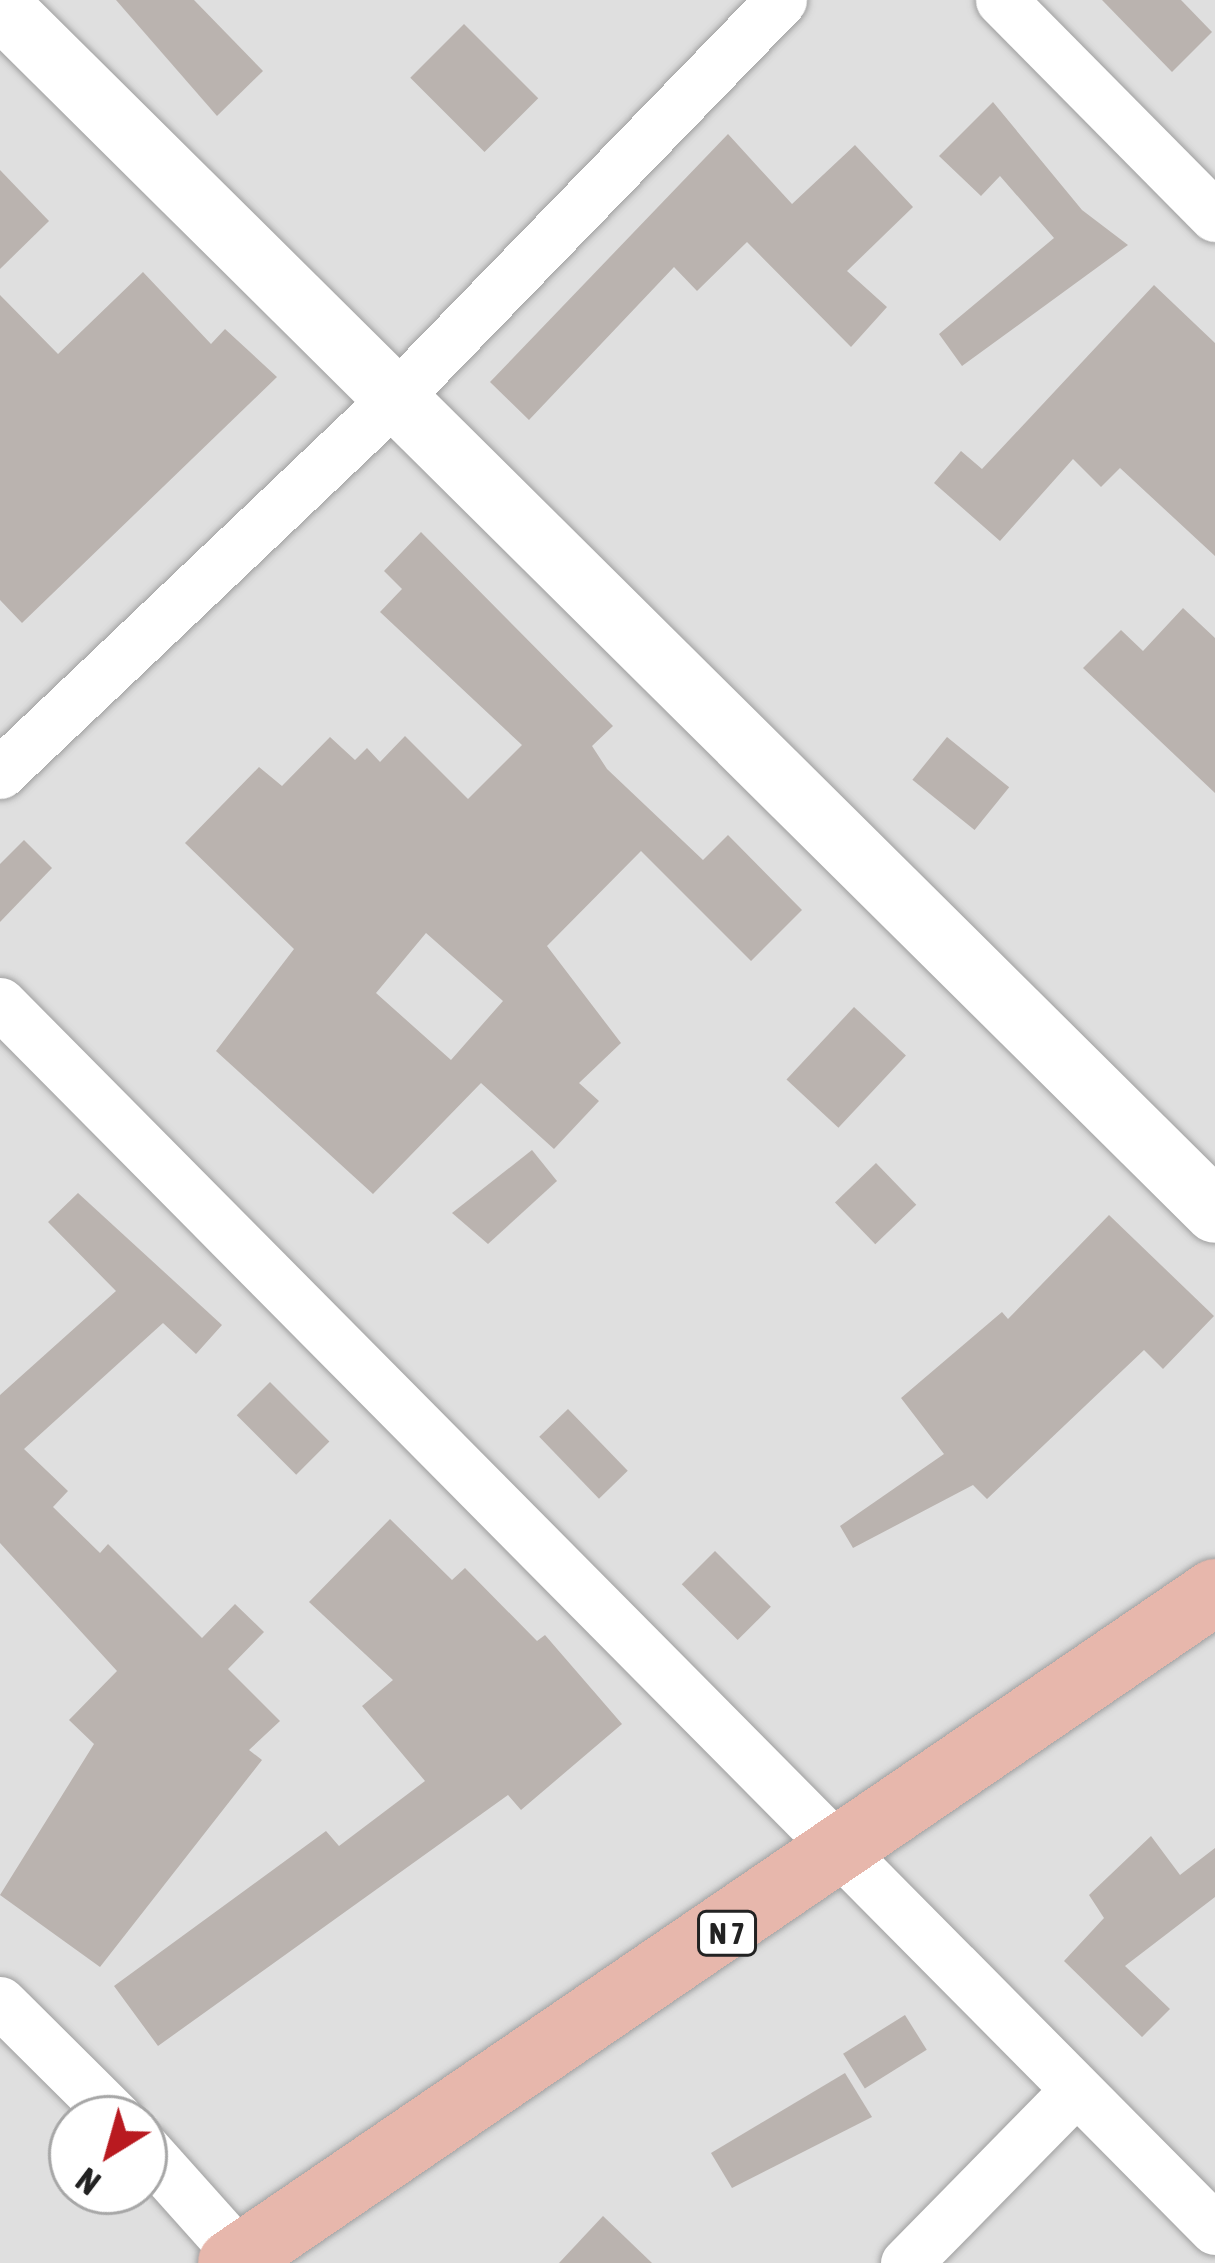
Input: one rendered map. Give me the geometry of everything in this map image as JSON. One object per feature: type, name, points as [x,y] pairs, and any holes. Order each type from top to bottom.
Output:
[{"type":"highway","name":"N 7","points":[[240,2261],[838,1859],[1215,1592]]},
{"type":"street","points":[[0,773],[396,398],[782,0]]},
{"type":"street","points":[[1001,0],[1215,216]]},
{"type":"street","points":[[0,6],[1215,1210]]},
{"type":"street","points":[[0,1004],[838,1859],[1072,2094],[1215,2229]]},
{"type":"street","points":[[0,2002],[94,2095]]},
{"type":"street","points":[[905,2263],[1072,2094]]},
{"type":"street","points":[[168,2176],[240,2261]]},
{"type":"shaded area","points":[[0,0],[1215,0],[1215,2263],[0,2263]]},
{"type":"building","points":[[116,0],[194,0],[263,71],[217,116]]},
{"type":"building","points":[[1102,0],[1181,0],[1212,32],[1172,72]]},
{"type":"building","points":[[464,24],[538,98],[485,152],[410,78]]},
{"type":"building","points":[[993,102],[1082,210],[1128,245],[962,366],[939,334],[1054,238],[1000,176],[981,196],[939,156]]},
{"type":"building","points":[[728,134],[792,204],[855,145],[913,207],[847,271],[887,307],[851,347],[747,242],[697,291],[674,267],[529,420],[490,382]]},
{"type":"building","points":[[0,170],[49,221],[0,269]]},
{"type":"building","points":[[143,272],[211,344],[225,329],[277,377],[22,623],[0,600],[0,295],[58,354]]},
{"type":"building","points":[[1154,285],[1215,343],[1215,556],[1120,468],[1101,487],[1073,459],[1000,541],[934,483],[961,451],[982,469]]},
{"type":"building","points":[[421,532],[613,726],[592,746],[607,769],[703,860],[728,835],[802,910],[751,961],[641,851],[547,946],[621,1043],[579,1083],[599,1101],[554,1149],[481,1083],[373,1194],[216,1051],[294,949],[185,843],[259,767],[282,786],[330,737],[355,760],[367,748],[380,762],[405,736],[468,799],[522,745],[380,612],[402,589],[384,571]],"holes":[[[426,933],[503,1001],[451,1060],[376,993]]]},
{"type":"building","points":[[1183,608],[1215,638],[1215,793],[1083,668],[1121,630],[1143,651]]},
{"type":"building","points":[[947,737],[1009,787],[975,830],[912,780]]},
{"type":"building","points":[[24,840],[52,868],[0,922],[0,864]]},
{"type":"building","points":[[854,1007],[906,1055],[838,1128],[786,1079]]},
{"type":"building","points":[[532,1150],[557,1181],[488,1244],[452,1213]]},
{"type":"building","points":[[876,1163],[916,1205],[875,1244],[835,1203]]},
{"type":"building","points":[[78,1193],[222,1325],[196,1354],[163,1323],[24,1449],[68,1491],[53,1507],[100,1553],[108,1544],[202,1638],[235,1604],[264,1632],[228,1669],[280,1721],[249,1750],[262,1760],[100,1967],[0,1895],[94,1744],[69,1720],[117,1671],[0,1543],[0,1395],[116,1291],[48,1222]]},
{"type":"building","points":[[1109,1215],[1214,1316],[1163,1369],[1144,1350],[987,1499],[973,1485],[853,1548],[840,1526],[944,1454],[901,1398],[1002,1312],[1008,1319]]},
{"type":"building","points":[[270,1382],[329,1441],[296,1475],[237,1415]]},
{"type":"building","points":[[568,1409],[628,1471],[599,1499],[539,1437]]},
{"type":"building","points":[[390,1519],[452,1580],[465,1568],[537,1641],[545,1635],[622,1724],[521,1810],[508,1795],[158,2046],[114,1986],[326,1831],[339,1846],[425,1781],[362,1706],[393,1680],[309,1602]]},
{"type":"building","points":[[715,1551],[771,1607],[738,1640],[682,1584]]},
{"type":"building","points":[[1151,1836],[1180,1875],[1215,1848],[1215,1897],[1125,1966],[1170,2009],[1142,2037],[1064,1961],[1104,1918],[1089,1895]]},
{"type":"building","points":[[905,2015],[927,2050],[865,2088],[843,2054]]},
{"type":"building","points":[[845,2073],[872,2117],[732,2188],[711,2153]]},
{"type":"building","points":[[603,2216],[652,2263],[559,2263]]}]
